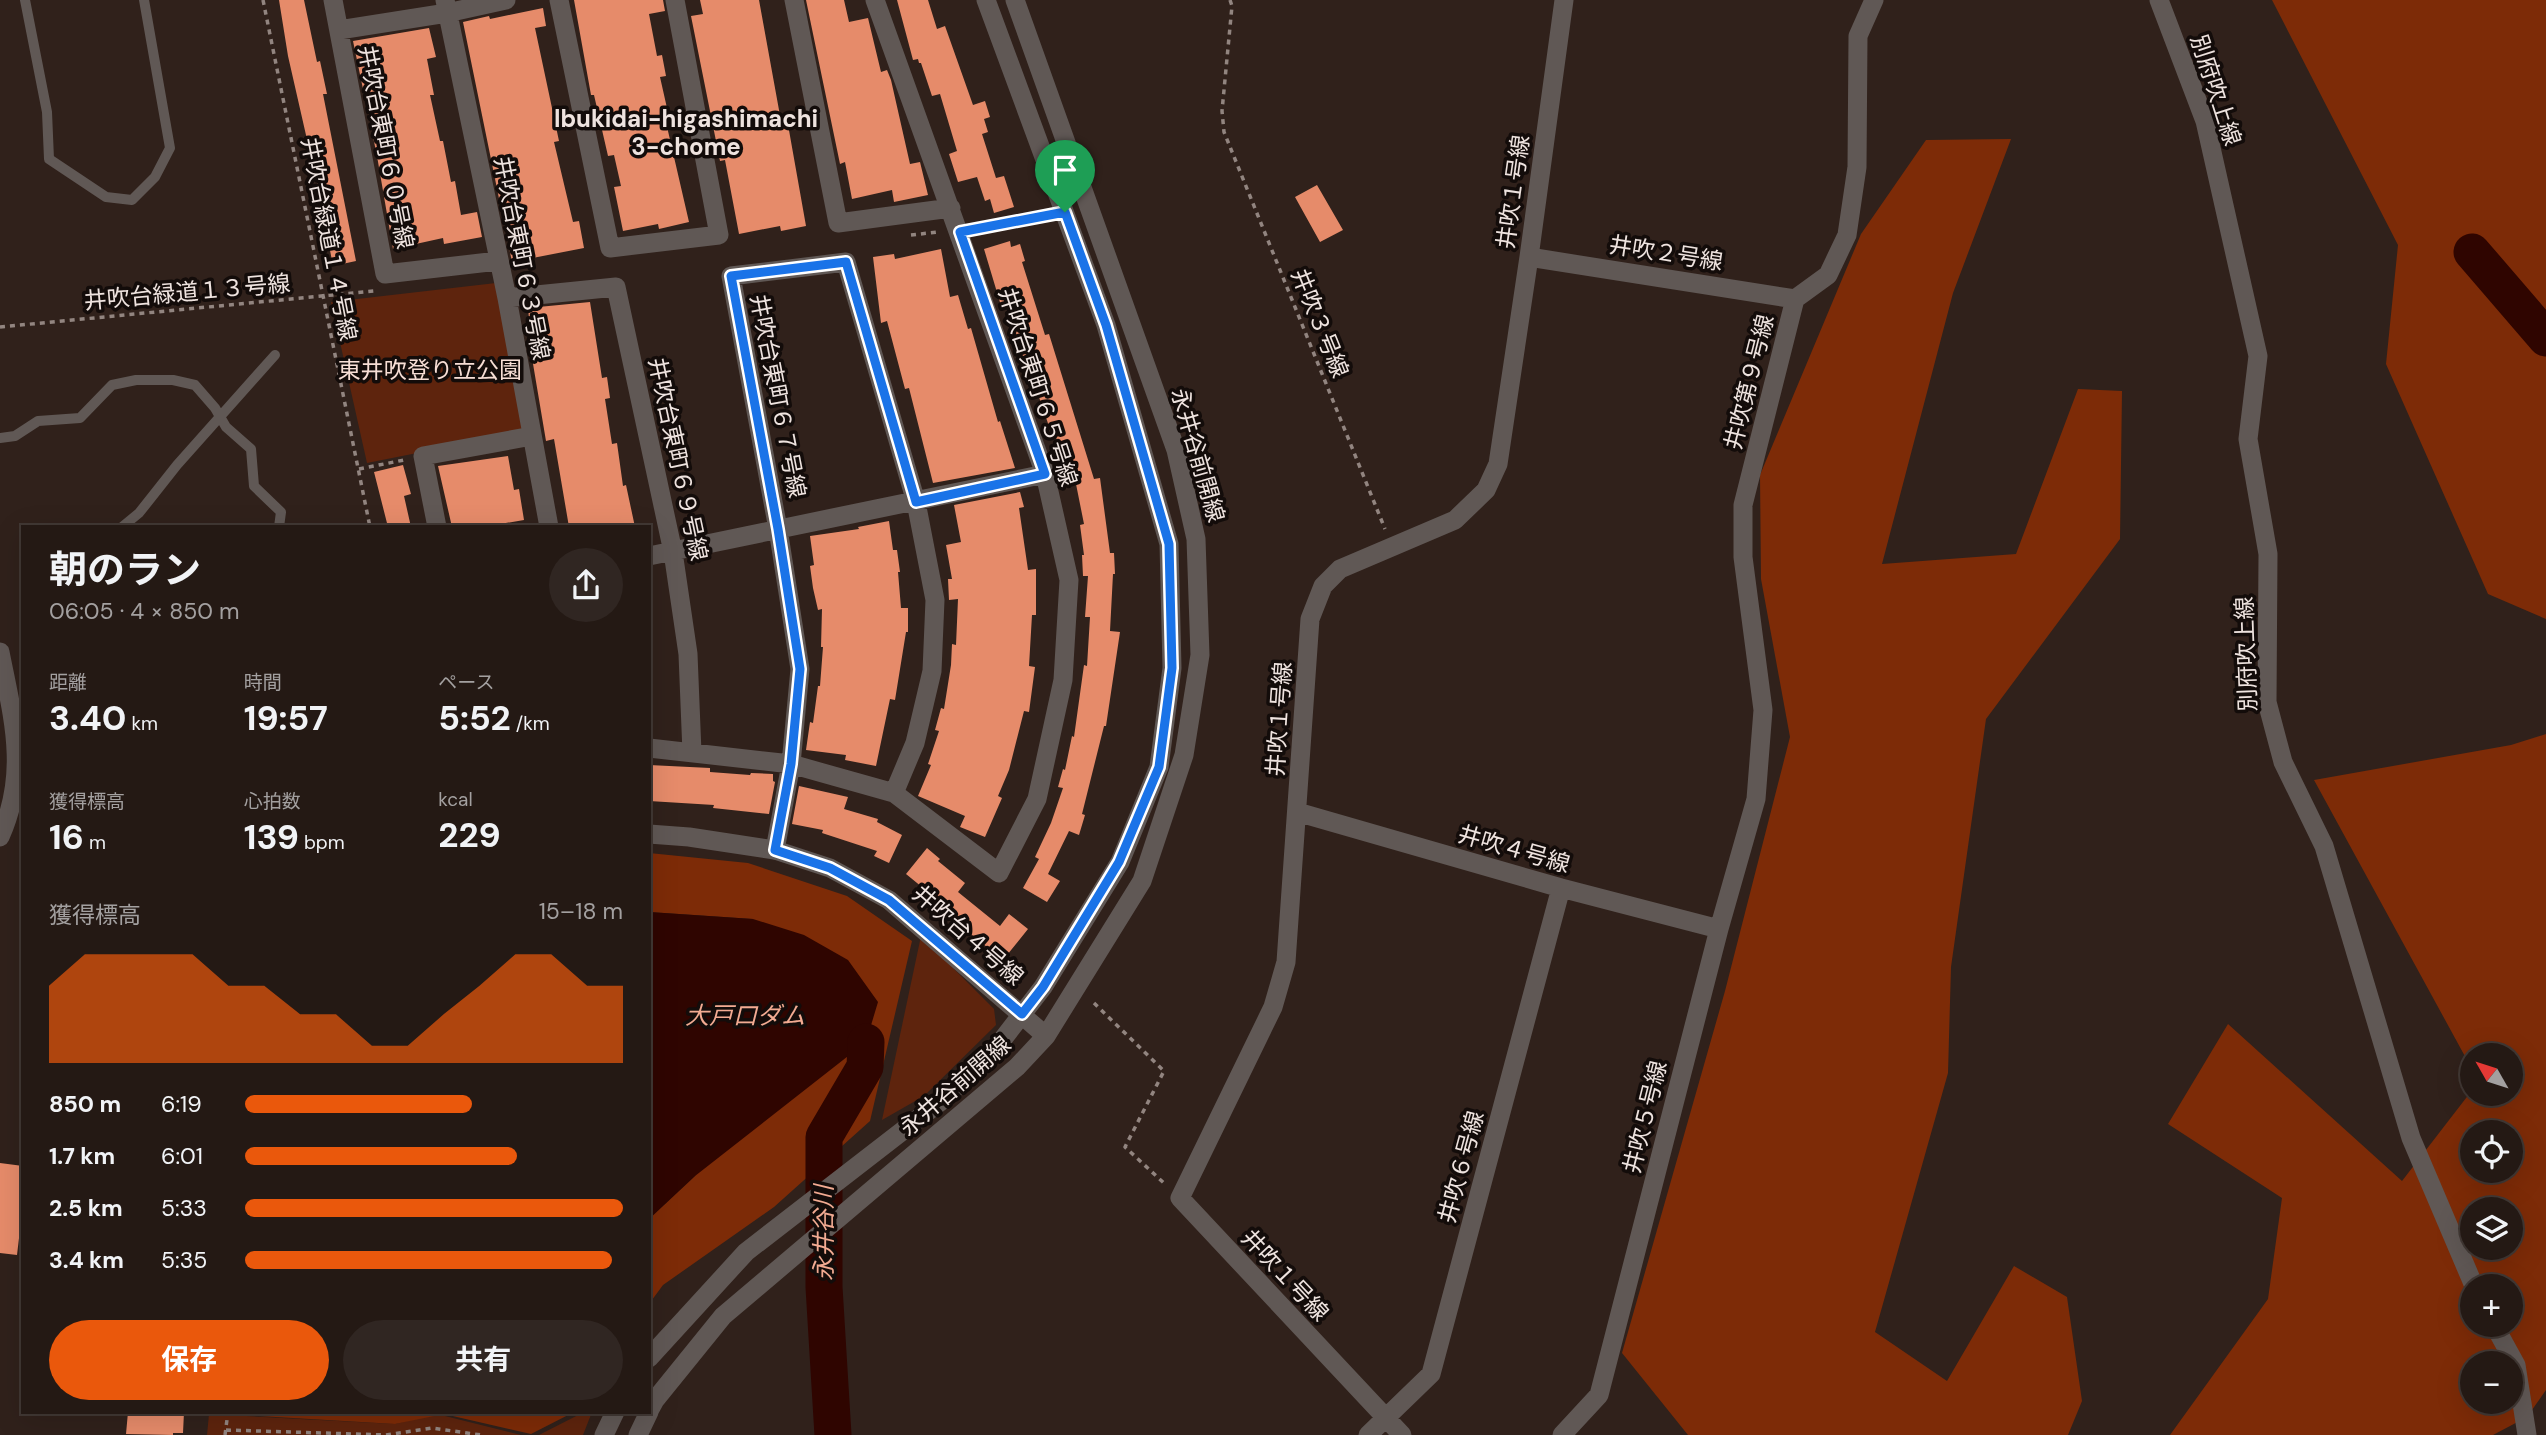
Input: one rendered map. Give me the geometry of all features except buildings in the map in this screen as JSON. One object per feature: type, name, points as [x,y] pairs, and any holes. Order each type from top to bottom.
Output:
[{"type":"street","name":"井吹台東町６０号線","points":[[333,0],[385,274],[498,261]]},
{"type":"street","points":[[339,30],[446,6],[506,0]]},
{"type":"street","points":[[559,0],[610,248],[719,235],[675,0]]},
{"type":"street","points":[[794,0],[838,223],[951,208]]},
{"type":"street","name":"井吹台東町６５号線","points":[[651,748],[791,764],[894,793],[999,873],[1037,799],[1063,680],[1069,580],[1045,474],[875,0]]},
{"type":"street","name":"永井谷前開線","points":[[651,1356],[746,1252],[945,1098],[999,1044],[1043,987],[1119,862],[1159,767],[1172,668],[1169,544],[1106,325],[986,0]]},
{"type":"street","name":"永井谷前開線","points":[[651,1408],[723,1316],[1017,1067],[1046,1036],[1142,881],[1184,755],[1200,655],[1196,539],[1176,450],[1015,0]]},
{"type":"street","name":"井吹１号線","points":[[1402,1435],[1180,1198],[1273,1007],[1286,962],[1310,619],[1323,586],[1340,569],[1455,520],[1486,490],[1498,464],[1564,0]]},
{"type":"street","name":"井吹第９号線","points":[[1756,799],[1763,710],[1743,557],[1743,505],[1795,299],[1828,275],[1847,234],[1857,167],[1858,36],[1874,0]]},
{"type":"street","name":"別府吹上線","points":[[2159,0],[2205,121],[2258,356],[2248,439],[2268,554],[2267,702],[2283,762],[2324,846],[2411,1138],[2467,1274]]},
{"type":"street","name":"井吹台東町６３号線","points":[[446,6],[507,298],[549,525]]},
{"type":"street","name":"井吹２号線","points":[[1529,257],[1795,299]]},
{"type":"street","name":"井吹台東町６７号線","points":[[775,850],[791,764],[800,669],[778,529],[731,276],[846,262],[916,502],[935,600],[932,671],[915,743],[894,793]]},
{"type":"street","name":"井吹台東町６９号線","points":[[507,298],[616,287],[673,552],[688,654],[692,753]]},
{"type":"street","points":[[437,525],[423,456],[532,436]]},
{"type":"street","points":[[651,556],[1045,474]]},
{"type":"street","points":[[0,652],[17,738],[19,783],[0,838]]},
{"type":"street","name":"井吹５号線","points":[[1562,1435],[1598,1395],[1719,929],[1756,799]]},
{"type":"street","name":"井吹４号線","points":[[1297,812],[1561,888],[1719,929]]},
{"type":"street","name":"井吹台４号線","points":[[651,834],[775,850],[830,868],[889,900],[1046,1036]]},
{"type":"street","name":"井吹６号線","points":[[1368,1435],[1431,1374],[1561,888]]},
{"type":"street","points":[[2500,1337],[2516,1366],[2527,1435]]},
{"type":"street","points":[[604,1435],[614,1414]]},
{"type":"street","name":"永井谷前開線","points":[[638,1435],[648,1414]]},
{"type":"lane","points":[[25,0],[47,112],[49,159],[106,197],[132,200],[155,177],[170,148],[144,0]]},
{"type":"lane","points":[[124,525],[139,513],[177,465],[275,355]]},
{"type":"lane","points":[[0,438],[15,436],[38,421],[80,418],[113,385],[136,380],[173,380],[195,384],[215,408],[226,427],[251,449],[254,486],[281,512],[279,525]]},
{"type":"path","name":"井吹台緑道１４号線","points":[[263,0],[370,525]]},
{"type":"path","name":"井吹３号線","points":[[1230,0],[1232,6],[1222,111],[1224,132],[1392,547]]},
{"type":"path","points":[[960,232],[1065,212]]},
{"type":"path","name":"井吹台緑道１３号線","points":[[0,327],[378,291]]},
{"type":"path","points":[[359,469],[423,456]]},
{"type":"path","points":[[1094,1003],[1164,1071],[1125,1147],[1180,1198]]},
{"type":"path","points":[[228,1414],[226,1432],[386,1435],[432,1428],[481,1435]]},
{"type":"green space","name":"東井吹登り立公園","points":[[496,283],[523,432],[367,463],[331,302]]},
{"type":"green space","points":[[921,936],[994,1009],[996,1025],[924,1096],[882,1120]]},
{"type":"green space","points":[[209,1414],[395,1424],[437,1414],[521,1435],[207,1435]]},
{"type":"green space","points":[[580,1414],[591,1414],[583,1435],[539,1435]]},
{"type":"shaded area","points":[[2272,0],[2546,0],[2546,619],[2488,594],[2386,364],[2398,245]]},
{"type":"shaded area","points":[[2011,139],[1953,293],[1882,564],[2016,554],[2078,389],[2122,391],[2120,539],[1986,719],[1951,967],[1948,1073],[1875,1332],[1947,1381],[2014,1266],[2067,1297],[2082,1401],[2068,1435],[1688,1435],[1622,1353],[1725,991],[1790,737],[1761,579],[1760,475],[1861,234],[1926,140]]},
{"type":"shaded area","points":[[2546,734],[2546,1390],[2527,1417],[2493,1435],[2170,1435],[2268,1299],[2282,1198],[2168,1124],[2228,1024],[2402,1181],[2460,1106],[2524,1106],[2524,1043],[2460,1043],[2460,1047],[2314,780],[2511,745]]},
{"type":"shaded area","points":[[651,853],[748,863],[847,896],[912,941],[870,1121],[774,1207],[663,1285],[651,1301],[651,1217],[695,1176],[753,919],[651,912]]},
{"type":"shaded area","points":[[242,1414],[444,1414],[395,1424]]},
{"type":"shaded area","points":[[444,1414],[570,1414],[531,1434]]},
{"type":"water","name":"大戸口ダム","points":[[651,912],[753,919],[804,935],[848,960],[878,1002],[866,1042],[695,1176],[651,1217]]},
{"type":"waterway","points":[[2472,252],[2546,338]]},
{"type":"waterway","name":"永井谷川","points":[[833,1435],[824,1287],[824,1137],[865,1067],[866,1042]]},
{"type":"district","name":"Ibukidai-higashimachi 3-chome","points":[[686,133]]},
{"type":"route","points":[[1065,212],[1106,325],[1169,544],[1172,668],[1159,767],[1119,862],[1043,987],[1022,1014],[889,900],[830,868],[775,850],[791,764],[800,669],[778,529],[731,276],[846,262],[916,502],[1045,474],[960,232],[1065,212]]}]
